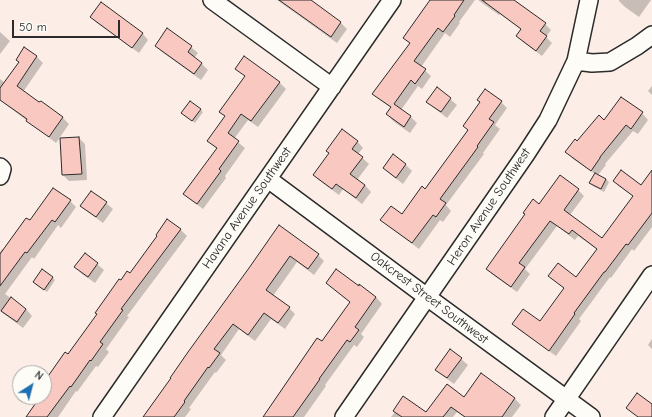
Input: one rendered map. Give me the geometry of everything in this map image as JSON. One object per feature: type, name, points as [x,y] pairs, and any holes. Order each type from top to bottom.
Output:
[{"type":"street","points":[[212,0],[332,87]]},
{"type":"street","name":"Havana Avenue Southwest","points":[[102,417],[392,0]]},
{"type":"street","name":"Heron Avenue Southwest","points":[[344,417],[548,120],[576,61],[588,0]]},
{"type":"street","points":[[576,61],[592,63],[610,62],[652,35]]},
{"type":"street","name":"Oakcrest Street Southwest","points":[[268,179],[591,417]]},
{"type":"street","points":[[554,417],[652,275]]},
{"type":"building","points":[[279,0],[311,0],[341,22],[331,37]]},
{"type":"building","points":[[430,0],[464,0],[454,15],[455,16],[443,32],[438,28],[414,61],[426,69],[415,84],[411,80],[394,104],[411,116],[404,127],[386,114],[391,107],[372,94],[410,43],[403,38]]},
{"type":"building","points":[[482,0],[514,0],[546,23],[540,31],[547,36],[536,51],[516,36],[521,29]]},
{"type":"building","points":[[101,2],[143,33],[132,48],[90,17]]},
{"type":"building","points":[[167,28],[192,46],[188,52],[202,63],[194,74],[155,46]]},
{"type":"building","points":[[24,47],[37,56],[17,86],[63,117],[49,137],[0,100],[0,88],[19,62],[16,60]]},
{"type":"building","points":[[244,56],[280,82],[251,121],[241,114],[228,133],[239,141],[219,169],[221,171],[197,204],[183,194],[217,148],[207,141],[225,116],[219,112],[245,76],[235,69]]},
{"type":"building","points":[[437,87],[451,98],[441,112],[426,102]]},
{"type":"building","points":[[485,89],[502,101],[489,119],[494,122],[477,146],[478,147],[440,199],[446,203],[436,217],[433,215],[412,243],[380,220],[391,206],[402,214],[422,186],[425,189],[468,130],[463,126],[480,102],[477,100]]},
{"type":"building","points":[[621,97],[643,112],[631,129],[626,125],[600,157],[591,171],[565,152],[575,139],[577,141],[599,115],[604,120]]},
{"type":"building","points":[[190,101],[201,109],[192,121],[181,113]]},
{"type":"building","points":[[342,129],[358,141],[352,149],[363,157],[350,174],[365,185],[356,198],[336,184],[332,189],[313,175],[329,153],[326,151]]},
{"type":"building","points":[[79,137],[82,174],[62,175],[60,138]]},
{"type":"building","points":[[393,154],[406,164],[396,178],[383,168]]},
{"type":"building","points":[[621,170],[641,185],[652,170],[652,213],[628,245],[626,244],[604,272],[549,351],[512,324],[523,309],[540,321],[564,288],[548,276],[558,263],[576,277],[597,249],[572,230],[569,234],[550,221],[519,263],[525,267],[511,287],[486,269],[525,214],[523,213],[533,199],[539,204],[560,175],[579,189],[564,210],[602,238],[633,196],[613,181]]},
{"type":"building","points":[[595,173],[606,179],[601,189],[589,183]]},
{"type":"building","points":[[53,188],[71,200],[55,222],[52,220],[27,253],[25,252],[0,286],[0,254],[26,218],[30,220]]},
{"type":"building","points":[[91,191],[107,202],[96,217],[80,206]]},
{"type":"building","points":[[167,219],[181,229],[121,309],[123,310],[100,342],[103,344],[91,361],[90,360],[47,417],[26,417],[34,405],[52,405],[52,371],[65,352],[68,354],[97,314],[95,313],[119,279],[121,280],[127,271],[130,273],[157,236],[156,235]]},
{"type":"building","points":[[279,225],[319,254],[308,269],[290,256],[266,290],[290,307],[278,323],[264,313],[248,335],[233,324],[214,349],[220,353],[209,368],[208,367],[174,417],[143,417],[188,352]]},
{"type":"building","points":[[85,253],[98,263],[88,277],[74,267]]},
{"type":"building","points":[[42,269],[53,277],[44,290],[33,282]]},
{"type":"building","points":[[336,269],[376,297],[355,327],[359,330],[350,342],[347,340],[293,417],[263,417],[317,338],[322,341],[350,302],[326,283]]},
{"type":"building","points":[[11,297],[26,309],[17,322],[1,311]]},
{"type":"building","points":[[450,349],[462,358],[447,378],[435,370]]},
{"type":"building","points":[[481,373],[515,398],[502,417],[465,417],[451,407],[443,417],[402,417],[393,411],[403,396],[426,412],[447,384],[464,397]]},
{"type":"building","points":[[637,393],[652,404],[652,417],[638,417],[626,408]]}]
